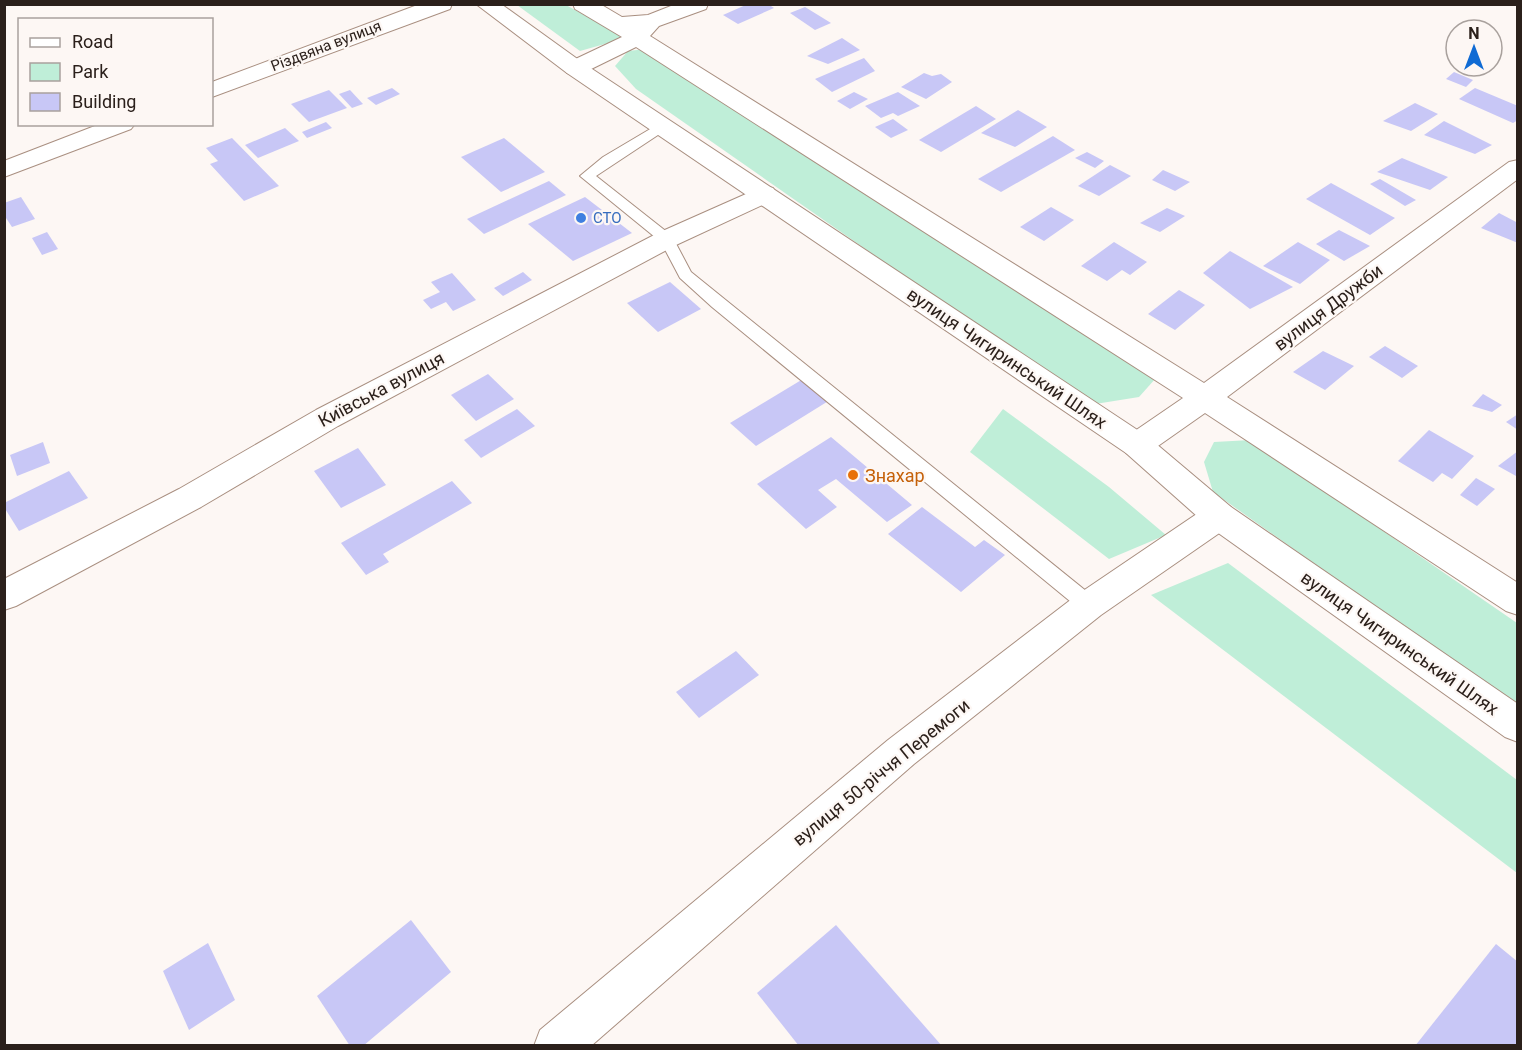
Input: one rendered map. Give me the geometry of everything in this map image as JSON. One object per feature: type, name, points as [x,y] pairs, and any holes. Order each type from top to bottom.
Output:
[{"type":"street","name":"Різдвяна вулиця","points":[[213,90],[442,4]]},
{"type":"street","name":"вулиця Чигиринський Шлях","points":[[486,4],[574,68],[1137,445],[1219,516],[1518,725]]},
{"type":"street","points":[[583,4],[635,27],[1518,601]]},
{"type":"street","points":[[574,68],[635,27],[698,4]]},
{"type":"street","points":[[4,170],[118,126]]},
{"type":"street","name":"вулиця Дружби","points":[[1137,445],[1205,398],[1518,167]]},
{"type":"street","name":"Київська вулиця","points":[[4,596],[190,498],[327,418],[667,239],[764,194]]},
{"type":"street","name":"вулиця 50-річчя Перемоги","points":[[556,1046],[901,752],[1089,605],[1219,516]]},
{"type":"lane","points":[[662,126],[587,176],[667,239],[685,276],[1089,605]]},
{"type":"green space","points":[[517,5],[566,5],[626,38],[580,51]]},
{"type":"green space","points":[[646,49],[1156,378],[1139,397],[1089,405],[636,89],[615,66],[628,51]]},
{"type":"green space","points":[[1003,409],[1109,487],[1166,535],[1109,559],[970,452]]},
{"type":"green space","points":[[1251,440],[1517,623],[1517,707],[1213,492],[1204,462],[1214,442]]},
{"type":"green space","points":[[1228,563],[1517,780],[1517,873],[1151,595]]},
{"type":"building","points":[[748,4],[768,4],[774,8],[738,24],[723,15]]},
{"type":"building","points":[[805,7],[831,23],[815,30],[790,13]]},
{"type":"building","points":[[842,38],[860,50],[828,64],[807,56]]},
{"type":"building","points":[[864,58],[875,71],[832,92],[815,79]]},
{"type":"building","points":[[924,73],[932,76],[941,74],[952,82],[926,99],[901,87]]},
{"type":"building","points":[[1468,78],[1473,80],[1466,87],[1446,79]]},
{"type":"building","points":[[392,88],[400,94],[376,105],[367,98]]},
{"type":"building","points":[[1475,88],[1518,106],[1518,120],[1513,123],[1459,99]]},
{"type":"building","points":[[329,90],[347,108],[309,122],[291,104]]},
{"type":"building","points":[[350,90],[363,104],[352,108],[339,94]]},
{"type":"building","points":[[854,92],[868,99],[850,109],[837,101]]},
{"type":"building","points":[[898,92],[920,106],[898,116],[893,113],[881,118],[865,106]]},
{"type":"building","points":[[1415,103],[1438,114],[1411,131],[1383,121]]},
{"type":"building","points":[[976,106],[996,119],[941,152],[919,140]]},
{"type":"building","points":[[1018,110],[1047,127],[1015,147],[981,133]]},
{"type":"building","points":[[893,119],[908,130],[891,138],[875,127]]},
{"type":"building","points":[[1444,121],[1492,145],[1475,154],[1424,135]]},
{"type":"building","points":[[326,122],[332,128],[307,138],[302,132]]},
{"type":"building","points":[[285,128],[299,141],[258,158],[245,145]]},
{"type":"building","points":[[1053,136],[1075,150],[1001,192],[978,179]]},
{"type":"building","points":[[232,138],[279,186],[244,201],[210,164],[218,161],[206,148]]},
{"type":"building","points":[[504,138],[545,172],[501,192],[461,157]]},
{"type":"building","points":[[1087,152],[1104,161],[1095,168],[1075,158]]},
{"type":"building","points":[[1402,158],[1448,177],[1430,190],[1377,172]]},
{"type":"building","points":[[1110,165],[1131,176],[1099,196],[1078,186]]},
{"type":"building","points":[[1163,170],[1190,182],[1175,191],[1152,180]]},
{"type":"building","points":[[1380,179],[1416,200],[1405,206],[1370,184]]},
{"type":"building","points":[[549,181],[566,195],[484,234],[467,219]]},
{"type":"building","points":[[1331,183],[1395,218],[1370,235],[1306,199]]},
{"type":"building","points":[[21,197],[35,219],[12,227],[4,215],[4,203]]},
{"type":"building","points":[[585,197],[632,233],[573,261],[528,224]]},
{"type":"building","points":[[1051,207],[1074,220],[1044,241],[1020,227]]},
{"type":"building","points":[[1167,208],[1185,216],[1160,232],[1140,223]]},
{"type":"building","points":[[1499,213],[1518,223],[1518,243],[1481,228]]},
{"type":"building","points":[[1339,230],[1370,246],[1344,261],[1316,244]]},
{"type":"building","points":[[47,232],[58,249],[42,255],[32,238]]},
{"type":"building","points":[[1114,242],[1147,262],[1130,275],[1122,270],[1107,281],[1081,266]]},
{"type":"building","points":[[1298,242],[1330,260],[1300,284],[1263,266]]},
{"type":"building","points":[[1230,251],[1293,287],[1250,309],[1203,273]]},
{"type":"building","points":[[523,272],[532,280],[503,296],[494,288]]},
{"type":"building","points":[[452,273],[476,300],[453,311],[446,302],[431,309],[423,300],[440,292],[431,282]]},
{"type":"building","points":[[670,282],[701,309],[658,332],[627,303]]},
{"type":"building","points":[[1179,290],[1205,305],[1175,330],[1148,314]]},
{"type":"building","points":[[1385,346],[1418,366],[1402,378],[1369,357]]},
{"type":"building","points":[[1323,351],[1354,366],[1325,390],[1293,372]]},
{"type":"building","points":[[488,374],[514,399],[476,421],[451,395]]},
{"type":"building","points":[[803,379],[830,400],[756,446],[730,423]]},
{"type":"building","points":[[1483,394],[1502,405],[1492,412],[1472,406]]},
{"type":"building","points":[[517,409],[535,426],[481,458],[464,440]]},
{"type":"building","points":[[1518,414],[1518,430],[1506,422]]},
{"type":"building","points":[[1429,430],[1474,456],[1452,479],[1442,473],[1433,482],[1398,461]]},
{"type":"building","points":[[831,437],[912,505],[887,522],[836,479],[818,490],[837,507],[806,529],[757,484]]},
{"type":"building","points":[[43,442],[50,463],[17,476],[10,455]]},
{"type":"building","points":[[358,448],[386,485],[341,508],[314,471]]},
{"type":"building","points":[[1518,451],[1518,475],[1516,476],[1498,466]]},
{"type":"building","points":[[69,471],[88,498],[19,531],[4,507],[4,503]]},
{"type":"building","points":[[1476,478],[1495,489],[1477,506],[1460,495]]},
{"type":"building","points":[[452,481],[472,503],[383,554],[389,562],[366,575],[341,543]]},
{"type":"building","points":[[922,507],[975,547],[984,540],[1005,555],[961,592],[888,534]]},
{"type":"building","points":[[736,651],[759,675],[699,718],[676,692]]},
{"type":"building","points":[[411,920],[451,972],[363,1046],[350,1046],[317,996]]},
{"type":"building","points":[[836,925],[942,1046],[799,1046],[757,993]]},
{"type":"building","points":[[208,943],[235,1000],[189,1030],[163,971]]},
{"type":"building","points":[[1496,944],[1518,962],[1518,1046],[1415,1046]]},
{"type":"place","name":"СТО","points":[[581,218]]},
{"type":"place","name":"Знахар","points":[[853,475]]}]
